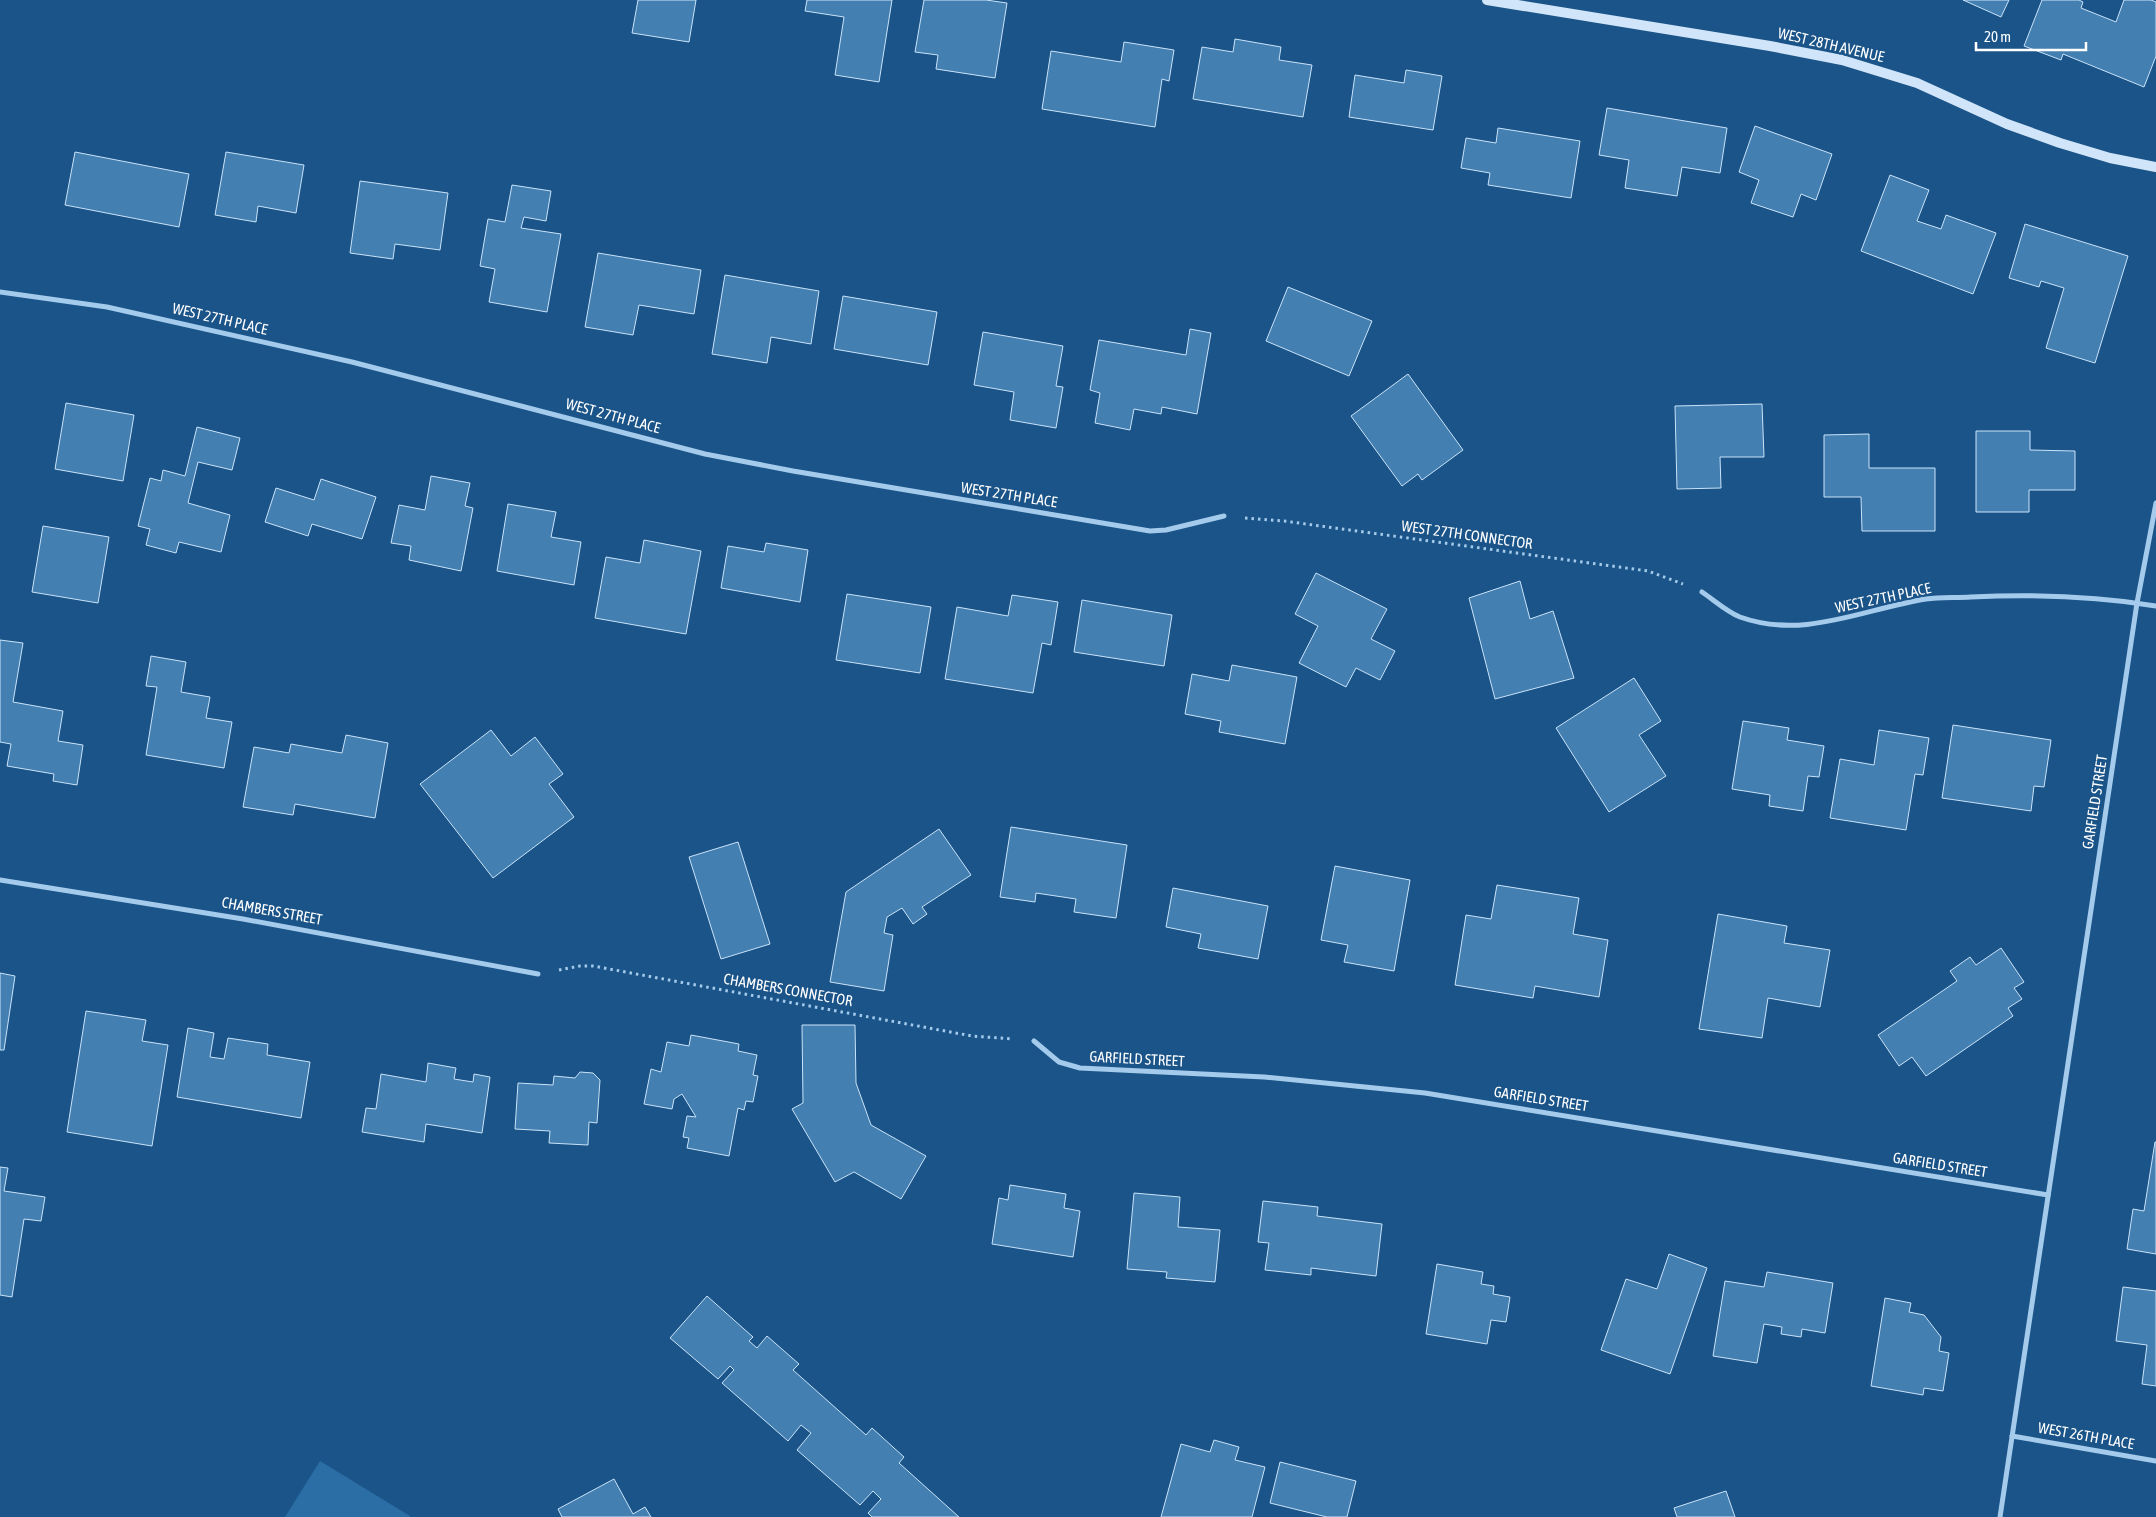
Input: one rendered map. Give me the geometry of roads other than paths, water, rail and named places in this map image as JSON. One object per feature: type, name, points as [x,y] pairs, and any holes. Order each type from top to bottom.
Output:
[{"type":"street","name":"WEST 28TH AVENUE","points":[[1486,0],[1770,46],[1842,60],[1917,83],[2006,124],[2060,143],[2110,158],[2156,167]]},
{"type":"street","name":"WEST 27TH PLACE","points":[[0,292],[107,307],[352,362],[705,454],[793,471],[1150,531],[1166,530],[1224,516]]},
{"type":"street","name":"GARFIELD STREET","points":[[2000,1517],[2137,603],[2156,503]]},
{"type":"street","name":"WEST 27TH PLACE","points":[[1702,592],[1738,616],[1762,623],[1806,626],[1835,622],[1926,599],[2009,595],[2089,598],[2156,606]]},
{"type":"street","name":"CHAMBERS STREET","points":[[0,880],[244,918],[538,974]]},
{"type":"street","name":"GARFIELD STREET","points":[[1034,1041],[1059,1062],[1080,1068],[1264,1077],[1408,1091],[2048,1195]]},
{"type":"street","name":"WEST 26TH PLACE","points":[[2012,1436],[2156,1461]]}]
